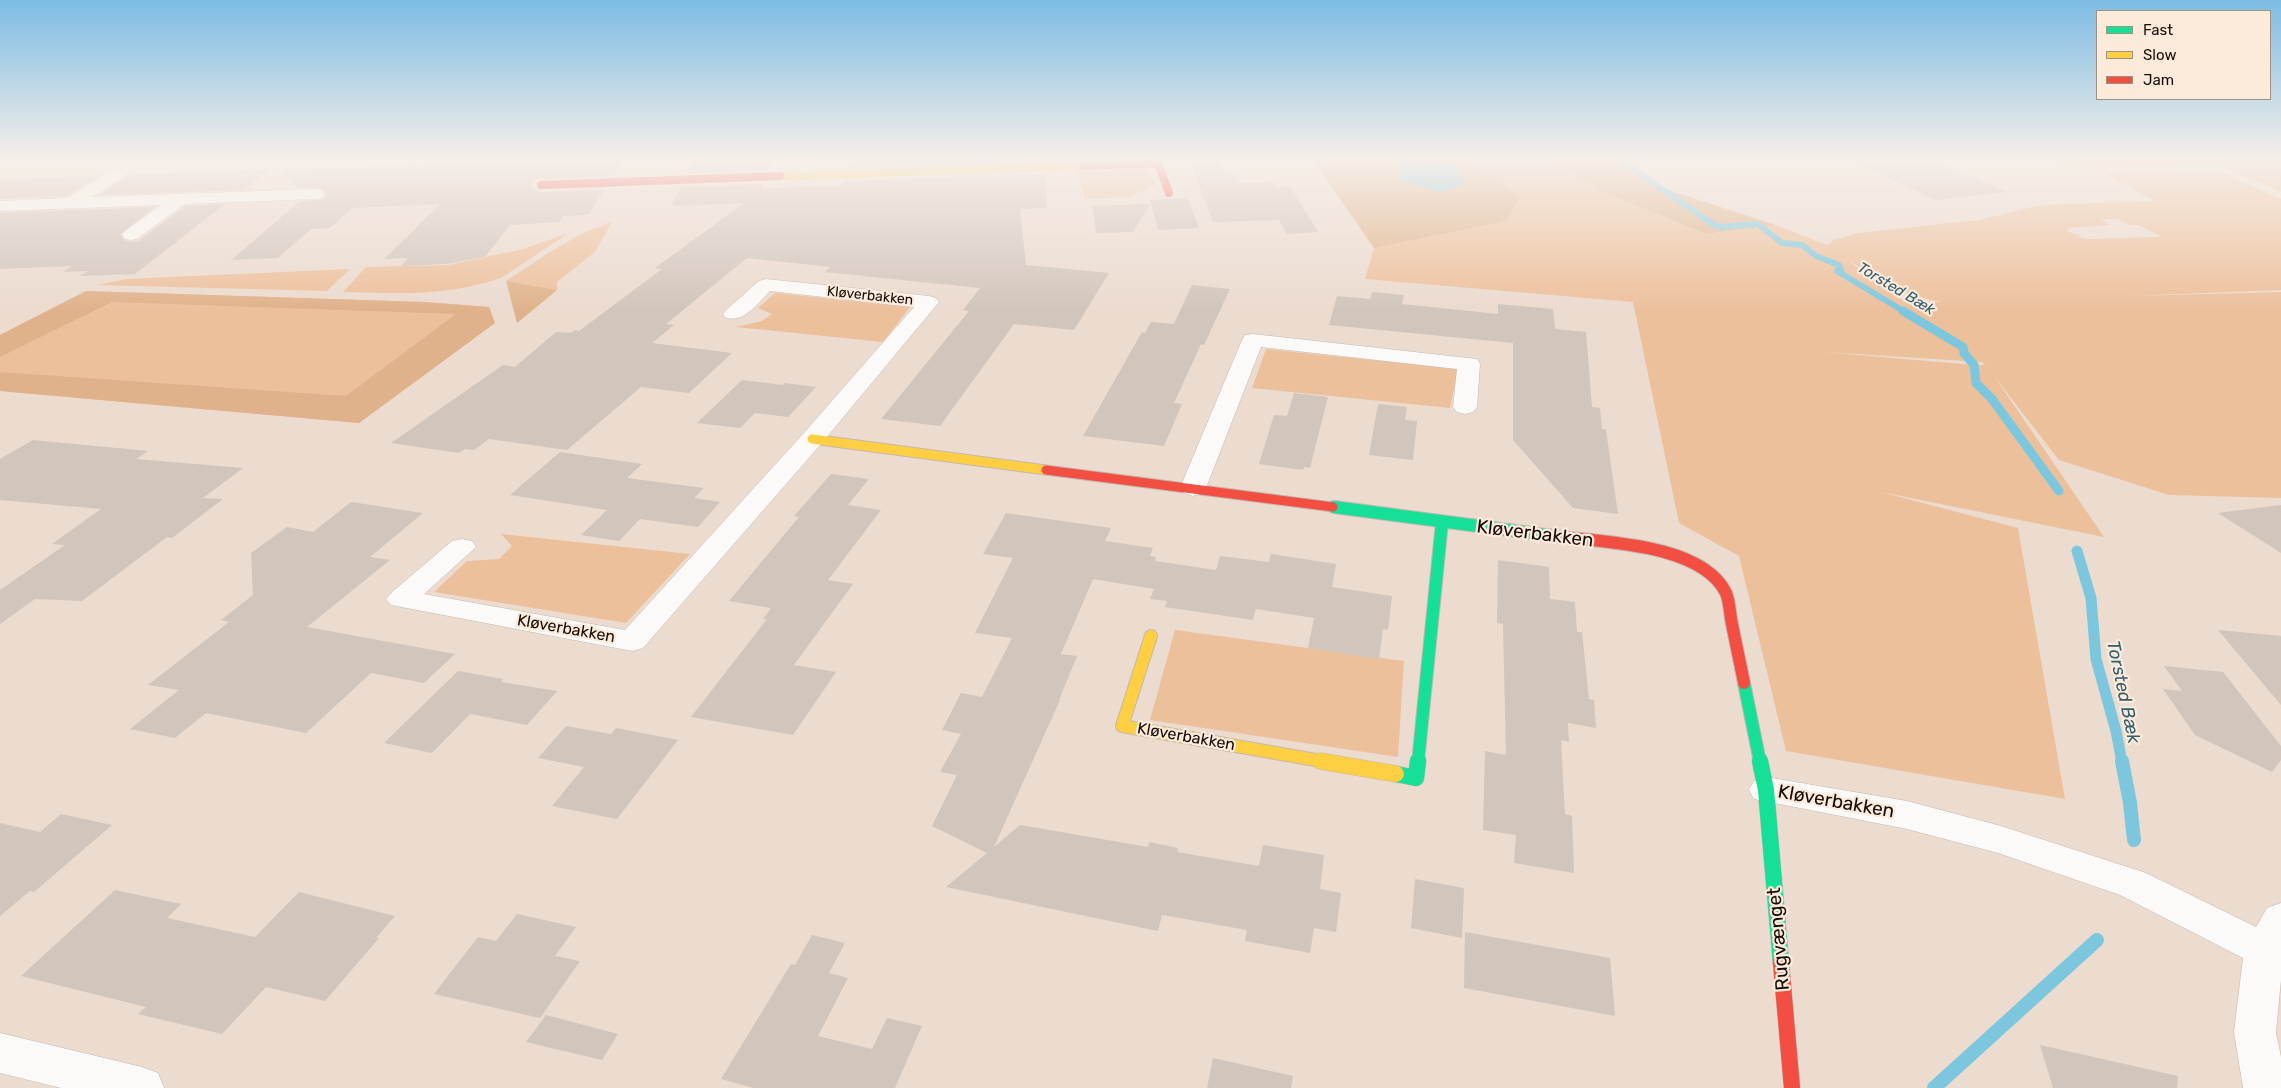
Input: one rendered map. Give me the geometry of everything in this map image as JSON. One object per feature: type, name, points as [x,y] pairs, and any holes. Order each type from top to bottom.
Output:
[{"type":"street","points":[[131,235],[166,210]]},
{"type":"street","name":"Kløverbakken","points":[[462,547],[401,598],[632,641],[812,439],[929,302],[766,285],[733,314]]},
{"type":"street","points":[[1193,488],[1253,340],[1469,364],[1466,407]]},
{"type":"street","name":"Kløverbakken","points":[[812,439],[1666,551],[1695,561],[1722,582],[1726,593],[1766,790],[1907,815],[2001,840],[2133,884],[2272,934]]},
{"type":"street","name":"Kløverbakken","points":[[1150,636],[1122,726],[1416,778],[1442,522]]},
{"type":"street","name":"Rugvænget","points":[[1766,790],[1792,1088]]},
{"type":"street","points":[[2265,1088],[2255,1032],[2272,934]]},
{"type":"street","points":[[0,1053],[142,1088]]},
{"type":"shaded area","points":[[1347,210],[1513,210],[1507,221],[1374,248]]},
{"type":"shaded area","points":[[1513,210],[1647,210],[1706,234],[1776,225],[1827,245],[1834,240],[1858,233],[1979,220],[2022,210],[2281,210],[2281,290],[2129,296],[2281,292],[2281,498],[2169,495],[2059,460],[1994,376],[2104,537],[1881,492],[2018,528],[2065,799],[1786,751],[1739,556],[1679,523],[1633,302],[1365,279],[1374,248],[1507,221]],"holes":[[[2101,219],[2117,219],[2130,225],[2139,225],[2162,237],[2086,239],[2066,231],[2070,230],[2067,228],[2110,225]],[[1849,261],[1914,296],[1941,302],[1905,302]],[[1823,352],[1982,362],[1985,365],[1974,365]]]},
{"type":"shaded area","points":[[1647,210],[1729,210],[1776,225],[1706,234]]},
{"type":"shaded area","points":[[612,222],[595,252],[557,282],[557,290],[506,281],[570,240]]},
{"type":"shaded area","points":[[569,233],[501,278],[481,284],[442,291],[343,292],[366,267],[448,265],[523,249]]},
{"type":"shaded area","points":[[350,269],[327,291],[98,285],[126,279]]},
{"type":"shaded area","points":[[506,281],[557,290],[517,323]]},
{"type":"shaded area","points":[[86,291],[424,302],[489,307],[495,323],[359,423],[0,391],[0,335]]},
{"type":"shaded area","points":[[86,291],[424,302],[489,307],[495,323],[359,423],[0,391],[0,372],[346,396],[456,314],[112,302],[0,357],[0,335]]},
{"type":"shaded area","points":[[775,293],[910,307],[883,342],[736,327],[762,321],[772,314],[758,308]]},
{"type":"shaded area","points":[[1266,349],[1458,369],[1450,408],[1252,388]]},
{"type":"shaded area","points":[[501,534],[690,554],[626,623],[434,592],[467,561],[499,559],[512,546]]},
{"type":"shaded area","points":[[1175,630],[1404,661],[1398,757],[1150,720]]},
{"type":"building","points":[[151,210],[120,234],[124,240],[138,241],[181,210],[218,210],[135,274],[80,276],[88,271],[63,272],[72,266],[0,269],[0,213]]},
{"type":"building","points":[[290,210],[350,210],[330,228],[311,229],[278,258],[231,260]]},
{"type":"building","points":[[434,210],[591,210],[588,215],[564,216],[559,222],[510,225],[485,257],[447,264],[401,266],[408,258],[384,259]]},
{"type":"building","points":[[735,210],[1020,210],[1026,265],[1109,273],[1074,330],[1014,324],[940,426],[881,419],[969,311],[963,310],[980,288],[825,272],[830,267],[747,258],[666,324],[674,325],[652,343],[732,353],[689,393],[641,387],[567,450],[489,439],[474,450],[465,449],[459,453],[391,443],[503,365],[515,367],[556,332],[571,333],[575,330],[579,331],[662,269],[655,268]]},
{"type":"building","points":[[1093,210],[1146,210],[1133,232],[1096,233]]},
{"type":"building","points":[[1153,210],[1192,210],[1199,228],[1158,230]]},
{"type":"building","points":[[1208,210],[1304,210],[1318,232],[1287,234],[1279,220],[1213,222]]},
{"type":"building","points":[[1192,285],[1230,289],[1204,345],[1201,344],[1174,403],[1182,404],[1164,446],[1083,436],[1142,332],[1145,333],[1151,322],[1174,324]]},
{"type":"building","points":[[1372,292],[1404,295],[1402,304],[1498,314],[1498,304],[1553,309],[1555,329],[1586,332],[1592,407],[1600,408],[1602,429],[1606,430],[1618,514],[1573,508],[1513,440],[1513,343],[1329,325],[1337,296],[1370,299]]},
{"type":"building","points":[[742,380],[816,387],[788,417],[755,413],[740,428],[697,423]]},
{"type":"building","points":[[1294,393],[1328,397],[1310,468],[1304,467],[1303,470],[1259,464],[1274,415],[1287,416]]},
{"type":"building","points":[[1378,404],[1407,407],[1405,420],[1417,421],[1413,460],[1369,455]]},
{"type":"building","points":[[33,440],[148,451],[136,459],[243,468],[203,498],[223,499],[172,538],[167,537],[82,601],[35,599],[0,624],[0,590],[65,545],[52,544],[101,509],[0,500],[0,459]]},
{"type":"building","points":[[560,452],[642,464],[627,478],[704,488],[694,498],[720,502],[698,527],[640,519],[619,541],[581,535],[607,510],[510,495]]},
{"type":"building","points":[[831,474],[869,479],[848,505],[881,510],[828,580],[853,584],[794,665],[836,672],[793,735],[691,717],[767,619],[763,619],[771,608],[729,601],[799,517],[794,516]]},
{"type":"building","points":[[351,502],[423,513],[370,557],[390,560],[307,627],[455,654],[424,683],[371,673],[306,733],[206,713],[175,738],[130,729],[179,690],[148,685],[229,622],[221,620],[253,595],[251,553],[287,527],[313,532]]},
{"type":"building","points":[[2281,505],[2281,553],[2218,513]]},
{"type":"building","points":[[1006,513],[1111,528],[1105,541],[1153,548],[1150,556],[1156,557],[1155,561],[1216,570],[1220,556],[1269,562],[1271,554],[1336,564],[1332,587],[1392,596],[1388,630],[1383,629],[1379,659],[1308,648],[1314,618],[1256,609],[1253,620],[1165,607],[1167,601],[1150,599],[1154,589],[1093,579],[1061,654],[1077,656],[1060,700],[994,847],[1020,825],[1148,847],[1149,842],[1178,848],[1177,852],[1259,866],[1263,845],[1324,855],[1320,889],[1341,893],[1336,932],[1314,928],[1310,953],[1245,941],[1247,930],[1162,915],[1158,931],[946,887],[987,853],[932,826],[957,775],[940,772],[961,734],[942,730],[961,693],[982,697],[1012,638],[975,633],[1013,558],[983,554]]},
{"type":"building","points":[[1498,560],[1549,567],[1550,599],[1575,602],[1577,632],[1582,632],[1589,699],[1594,700],[1596,728],[1568,723],[1569,742],[1561,740],[1565,814],[1572,816],[1574,873],[1514,863],[1516,835],[1483,830],[1485,751],[1506,755],[1503,624],[1497,623]]},
{"type":"building","points":[[2218,630],[2281,636],[2281,705]]},
{"type":"building","points":[[2164,666],[2223,672],[2281,746],[2281,760],[2272,772],[2195,735],[2163,689],[2182,691]]},
{"type":"building","points":[[458,671],[503,679],[501,682],[557,691],[527,725],[470,714],[432,753],[384,743]]},
{"type":"building","points":[[566,726],[611,734],[616,728],[678,740],[617,819],[552,806],[584,767],[538,758]]},
{"type":"building","points":[[61,814],[112,825],[34,892],[30,891],[0,916],[0,823],[40,832]]},
{"type":"building","points":[[1415,879],[1464,888],[1462,938],[1411,928]]},
{"type":"building","points":[[115,890],[181,904],[167,918],[255,937],[299,892],[395,916],[376,938],[379,938],[325,1001],[266,987],[222,1034],[138,1014],[146,1007],[21,976]]},
{"type":"building","points":[[517,914],[576,927],[555,956],[580,961],[540,1018],[434,994],[478,937],[496,941]]},
{"type":"building","points":[[1465,932],[1610,958],[1615,1016],[1464,988]]},
{"type":"building","points":[[812,935],[845,943],[829,973],[848,978],[818,1036],[872,1049],[887,1018],[922,1026],[895,1088],[754,1088],[721,1079],[791,964],[795,965]]},
{"type":"building","points":[[546,1015],[618,1034],[602,1060],[526,1042]]},
{"type":"building","points":[[2040,1045],[2178,1076],[2177,1088],[2053,1088]]},
{"type":"building","points":[[1213,1058],[1293,1076],[1291,1088],[1207,1088]]},
{"type":"waterway","name":"Torsted Bæk","points":[[1692,210],[1719,227],[1758,224],[1782,243],[1802,245],[1816,256],[1839,265],[1841,270],[1837,271],[1905,312]]},
{"type":"waterway","name":"Torsted Bæk","points":[[1903,311],[1963,347],[1964,353],[1974,365],[1976,383],[1992,399],[2059,491]]},
{"type":"waterway","name":"Torsted Bæk","points":[[2077,551],[2091,598],[2096,659],[2116,731],[2122,762]]},
{"type":"waterway","name":"Torsted Bæk","points":[[2122,761],[2130,803],[2134,840]]},
{"type":"waterway","name":"Torsted Bæk","points":[[1934,1088],[2097,940]]},
{"type":"traffic: fast","points":[[1333,507],[1561,537]]},
{"type":"traffic: fast","points":[[1396,774],[1416,778],[1442,522]]},
{"type":"traffic: fast","points":[[1744,683],[1766,790],[1781,963]]},
{"type":"traffic: slow","points":[[812,439],[1046,470]]},
{"type":"traffic: slow","points":[[1151,636],[1122,726],[1396,774]]},
{"type":"traffic: jam","points":[[1046,470],[1333,507]]},
{"type":"traffic: jam","points":[[1561,537],[1628,545],[1676,555],[1696,564],[1713,577],[1726,593],[1744,683]]},
{"type":"traffic: jam","points":[[1781,963],[1792,1088]]}]
